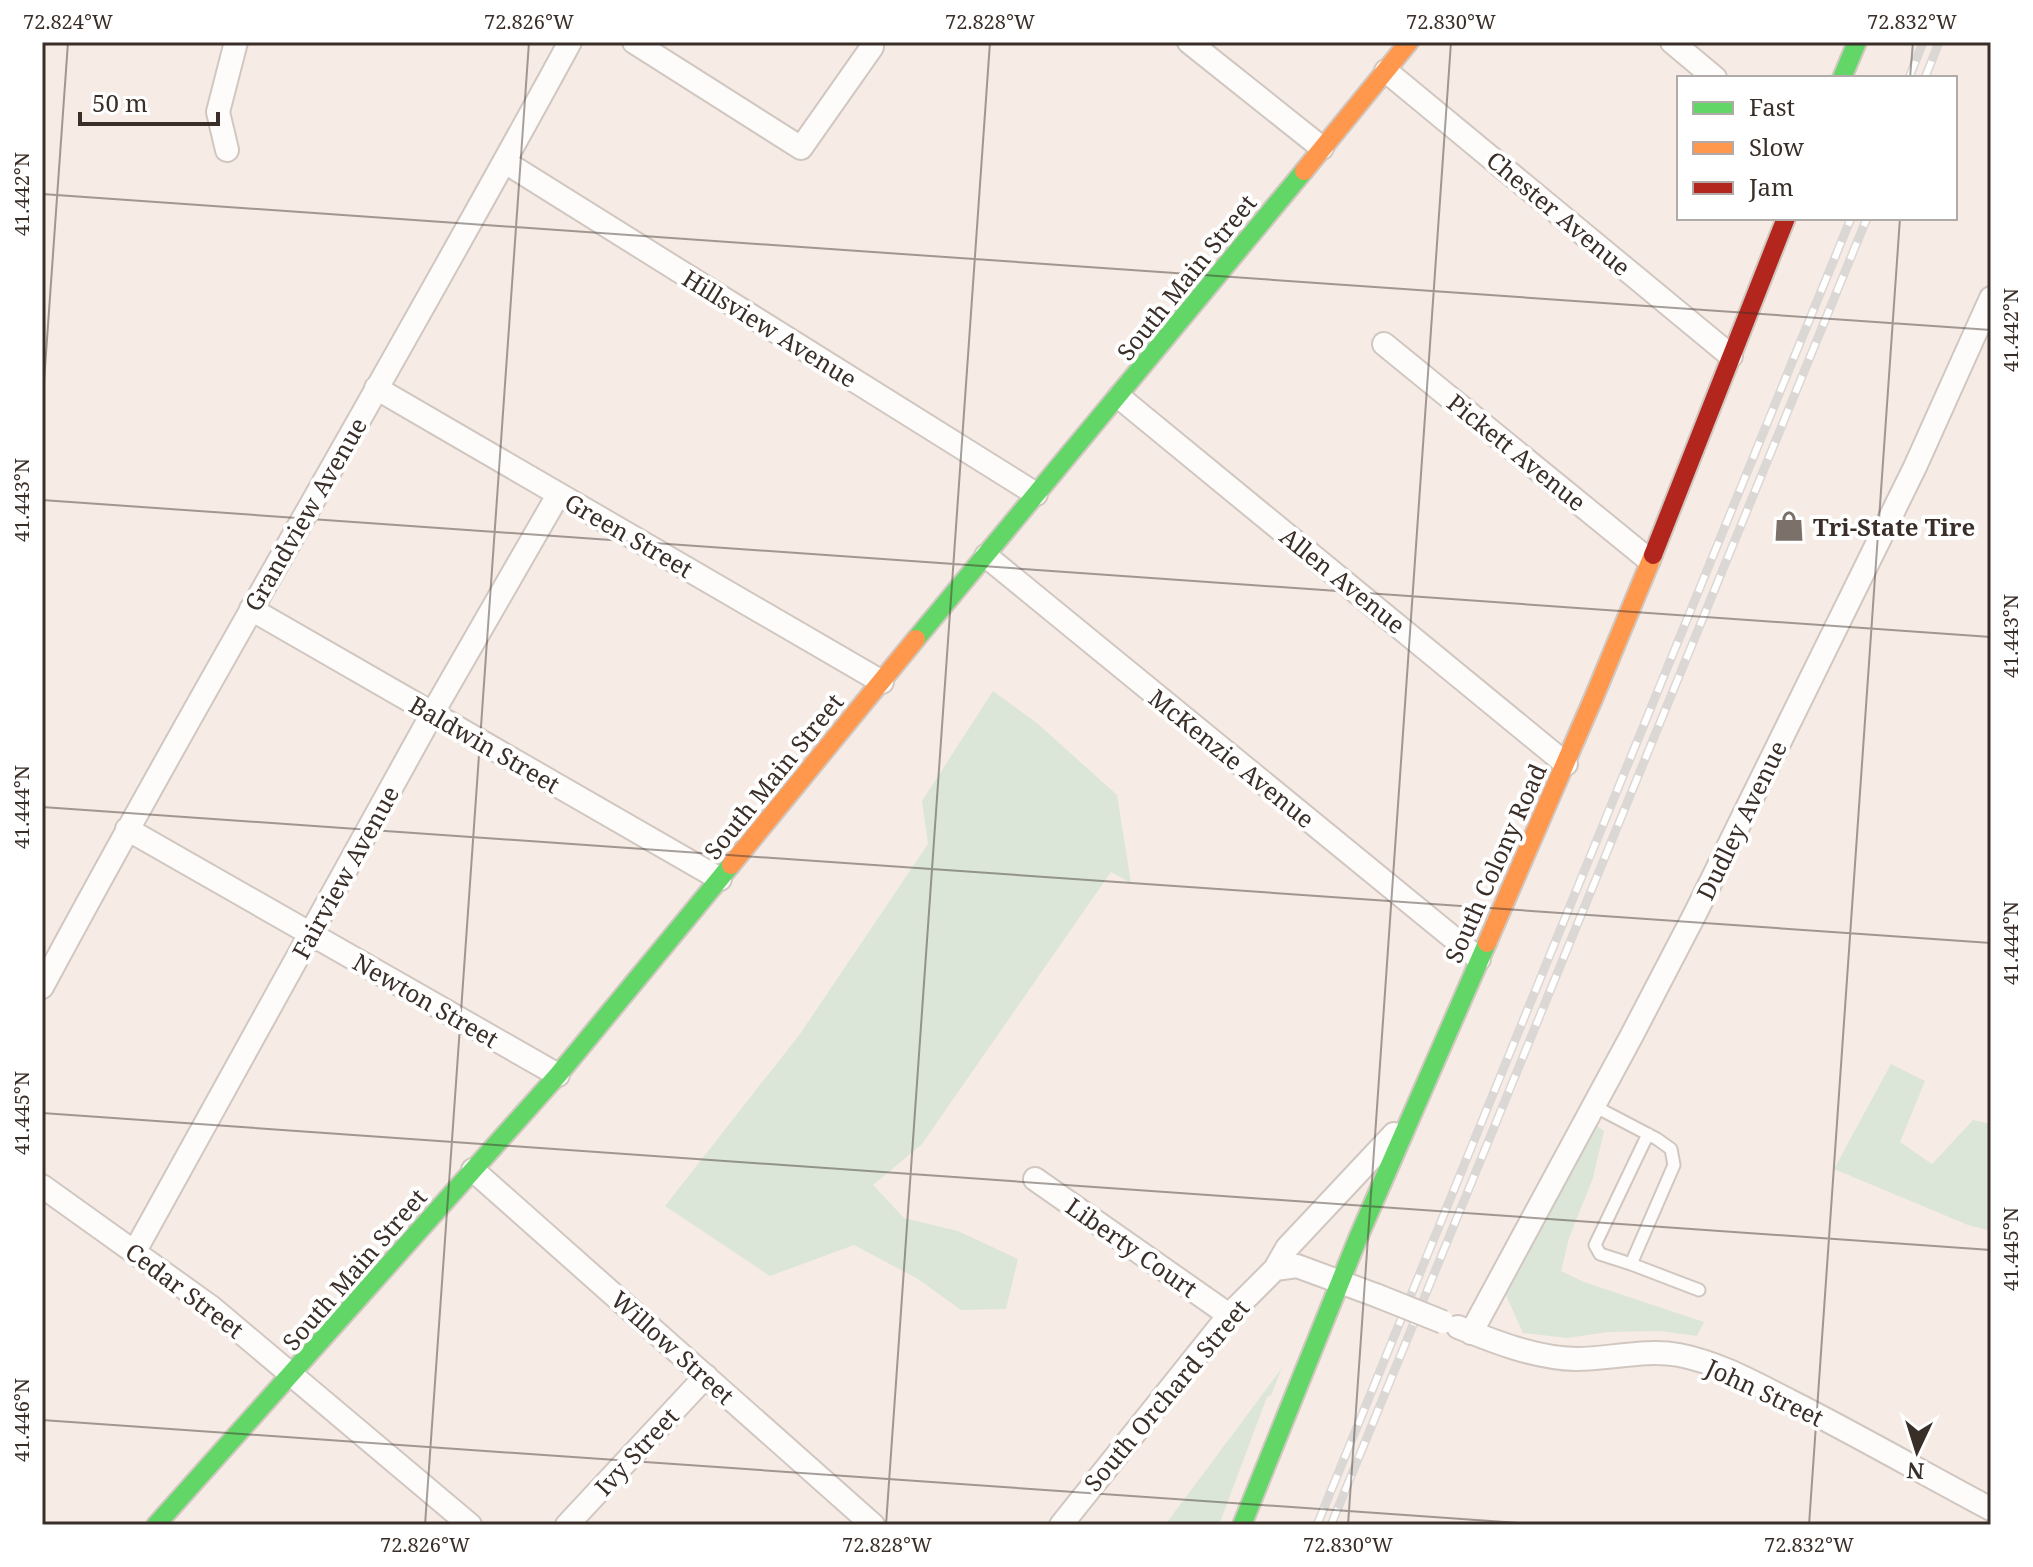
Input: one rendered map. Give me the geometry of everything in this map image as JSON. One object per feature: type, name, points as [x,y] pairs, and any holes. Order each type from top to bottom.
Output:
[{"type":"street","points":[[227,150],[218,112],[236,42]]},
{"type":"street","name":"Grandview Avenue","points":[[42,987],[127,829],[570,42]]},
{"type":"street","points":[[634,42],[801,148],[872,47]]},
{"type":"street","points":[[1189,42],[1322,148]]},
{"type":"street","name":"South Main Street","points":[[156,1525],[558,1075],[1409,42]]},
{"type":"street","points":[[1672,42],[1713,76]]},
{"type":"street","points":[[1843,76],[1857,42]]},
{"type":"street","name":"Chester Avenue","points":[[1386,71],[1731,356]]},
{"type":"street","name":"Hillsview Avenue","points":[[505,162],[1036,494]]},
{"type":"street","name":"South Colony Road","points":[[1242,1525],[1289,1400],[1407,1120],[1566,764],[1785,220]]},
{"type":"street","name":"Dudley Avenue","points":[[1471,1333],[1696,912],[1915,467],[1991,298]]},
{"type":"street","name":"Pickett Avenue","points":[[1384,344],[1649,560]]},
{"type":"street","name":"Green Street","points":[[376,388],[882,682]]},
{"type":"street","name":"Allen Avenue","points":[[1119,397],[1566,764]]},
{"type":"street","name":"Fairview Avenue","points":[[135,1251],[432,714],[558,495]]},
{"type":"street","name":"McKenzie Avenue","points":[[986,556],[1479,959]]},
{"type":"street","name":"Baldwin Street","points":[[251,609],[720,879]]},
{"type":"street","name":"Newton Street","points":[[127,829],[558,1075]]},
{"type":"street","name":"South Orchard Street","points":[[1061,1525],[1229,1315],[1275,1269],[1287,1248],[1407,1120]]},
{"type":"street","name":"Willow Street","points":[[473,1170],[873,1525]]},
{"type":"street","name":"Liberty Court","points":[[1035,1179],[1229,1315]]},
{"type":"street","name":"Cedar Street","points":[[42,1186],[211,1307],[470,1525]]},
{"type":"street","points":[[1275,1269],[1297,1266],[1339,1280]]},
{"type":"street","name":"John Street","points":[[1339,1280],[1471,1333],[1545,1356],[1575,1359],[1677,1355],[1708,1363],[1818,1415],[1991,1510]]},
{"type":"street","name":"Ivy Street","points":[[567,1525],[706,1376]]},
{"type":"street","points":[[1983,1525],[1991,1510]]},
{"type":"lane","points":[[1594,1106],[1671,1149],[1674,1165],[1631,1264]]},
{"type":"lane","points":[[1648,1134],[1595,1245],[1600,1254],[1699,1290]]},
{"type":"shaded area","points":[[993,691],[1038,724],[1117,795],[1131,883],[1111,872],[922,1144],[873,1185],[904,1218],[958,1231],[1018,1259],[1006,1309],[961,1310],[918,1279],[854,1245],[770,1276],[665,1206],[800,1034],[928,844],[922,801]]},
{"type":"shaded area","points":[[1891,1064],[1925,1081],[1900,1142],[1932,1164],[1973,1120],[1991,1124],[1991,1231],[1968,1225],[1834,1169]]},
{"type":"shaded area","points":[[1597,1126],[1604,1131],[1593,1178],[1569,1238],[1561,1271],[1584,1282],[1704,1322],[1697,1336],[1660,1331],[1608,1332],[1567,1338],[1523,1333],[1505,1293]]},
{"type":"shaded area","points":[[1282,1368],[1271,1395],[1267,1397],[1219,1525],[1165,1525]]},
{"type":"railway","points":[[1910,76],[1923,42]]},
{"type":"railway","points":[[1926,76],[1939,42]]},
{"type":"railway","points":[[1317,1525],[1850,220]]},
{"type":"railway","points":[[1331,1525],[1866,220]]},
{"type":"traffic: fast","points":[[1843,76],[1857,42]]},
{"type":"traffic: fast","points":[[916,639],[1304,171]]},
{"type":"traffic: fast","points":[[156,1525],[558,1075],[731,865]]},
{"type":"traffic: fast","points":[[1242,1525],[1358,1238],[1487,943]]},
{"type":"traffic: slow","points":[[1304,171],[1409,42]]},
{"type":"traffic: slow","points":[[1487,943],[1653,555]]},
{"type":"traffic: slow","points":[[731,865],[916,639]]},
{"type":"traffic: jam","points":[[1653,555],[1785,220]]},
{"type":"place","name":"Tri-State Tire","points":[[1789,526]]}]
